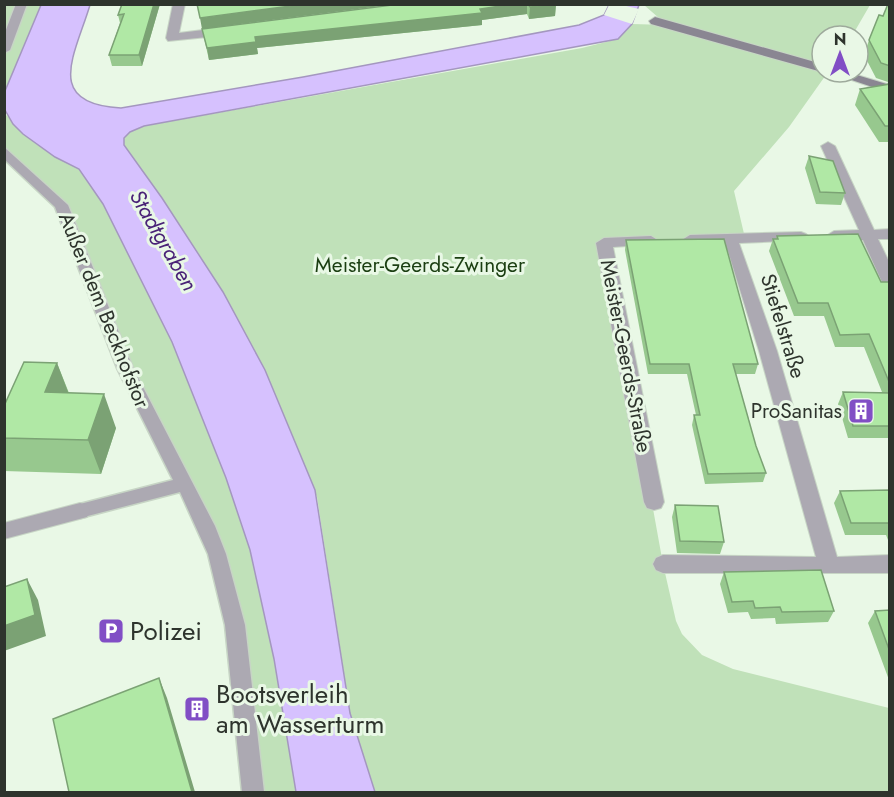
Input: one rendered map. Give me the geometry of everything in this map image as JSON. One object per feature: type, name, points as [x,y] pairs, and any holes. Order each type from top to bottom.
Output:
[{"type":"street","points":[[179,4],[172,38],[241,29]]},
{"type":"street","points":[[655,21],[810,65]]},
{"type":"street","points":[[870,84],[890,90]]},
{"type":"street","points":[[828,146],[890,282]]},
{"type":"street","name":"Meister-Geerds-Straße","points":[[654,502],[604,243],[890,234]]},
{"type":"street","name":"Stiefelstraße","points":[[729,239],[736,251],[768,351],[829,566]]},
{"type":"street","points":[[4,531],[80,511]]},
{"type":"street","points":[[663,564],[829,566],[890,564]]},
{"type":"lane","points":[[4,50],[22,4]]},
{"type":"lane","name":"Außer dem Beckhofstor","points":[[4,151],[62,205],[125,368],[206,526],[228,589],[240,658],[253,792]]},
{"type":"lane","points":[[80,511],[184,484]]},
{"type":"green space","points":[[5,5],[41,5],[5,91]]},
{"type":"green space","name":"Meister-Geerds-Zwinger","points":[[644,5],[870,5],[859,24],[810,24],[810,84],[819,84],[789,127],[734,191],[745,238],[605,243],[663,564],[676,621],[682,634],[702,655],[733,669],[889,708],[889,791],[375,792],[350,713],[317,497],[223,292],[162,198],[124,145],[124,138],[130,132],[144,126],[582,48],[618,39],[632,24],[667,25]]},
{"type":"green space","points":[[4,110],[6,115],[61,160],[79,169],[103,204],[172,342],[226,478],[250,550],[274,659],[296,792],[253,792],[240,659],[228,589],[136,393],[61,205],[5,151]]},
{"type":"water","name":"Stadtgraben","points":[[41,5],[90,5],[73,59],[71,74],[73,87],[81,97],[97,104],[121,108],[303,77],[579,25],[604,15],[609,5],[639,5],[632,24],[618,39],[144,126],[130,132],[124,138],[124,145],[162,198],[223,292],[265,370],[315,490],[350,713],[375,792],[296,792],[274,659],[250,550],[226,478],[172,342],[103,204],[79,169],[55,157],[23,134],[13,124],[5,110],[5,91]]},
{"type":"pier","points":[[609,5],[639,9],[632,24],[604,15]]},
{"type":"building","points":[[122,4],[154,4],[139,55],[109,55],[124,14],[118,15]]},
{"type":"building","points":[[197,4],[306,4],[200,18]]},
{"type":"building","points":[[400,4],[513,4],[480,9],[482,13],[255,37],[256,42],[207,48],[202,29]]},
{"type":"building","points":[[528,4],[555,4],[530,7]]},
{"type":"building","points":[[890,4],[890,66],[881,63],[870,42],[879,15],[883,16]]},
{"type":"building","points":[[890,84],[890,126],[885,126],[860,89]]},
{"type":"building","points":[[809,156],[833,161],[845,193],[820,192]]},
{"type":"building","points":[[858,234],[881,282],[890,282],[890,384],[869,334],[840,335],[828,303],[798,303],[773,239],[778,239],[777,236]]},
{"type":"building","points":[[724,239],[758,364],[733,364],[766,473],[708,474],[694,415],[700,415],[689,364],[650,364],[626,240]]},
{"type":"building","points":[[24,362],[57,363],[45,392],[104,394],[88,440],[4,438],[4,406]]},
{"type":"building","points":[[843,392],[890,393],[890,426],[853,426]]},
{"type":"building","points":[[890,490],[890,523],[851,523],[840,491]]},
{"type":"building","points":[[675,505],[718,506],[724,542],[680,541]]},
{"type":"building","points":[[821,570],[834,611],[782,612],[780,607],[755,608],[753,601],[732,602],[724,572]]},
{"type":"building","points":[[27,579],[35,615],[4,626],[4,587]]},
{"type":"building","points":[[890,610],[890,652],[875,611]]},
{"type":"building","points":[[159,678],[192,792],[69,792],[53,719]]},
{"type":"place","name":"ProSanitas","points":[[861,411]]},
{"type":"place","name":"Polizei","points":[[111,631]]},
{"type":"place","name":"Bootsverleih am Wasserturm","points":[[197,709]]}]
